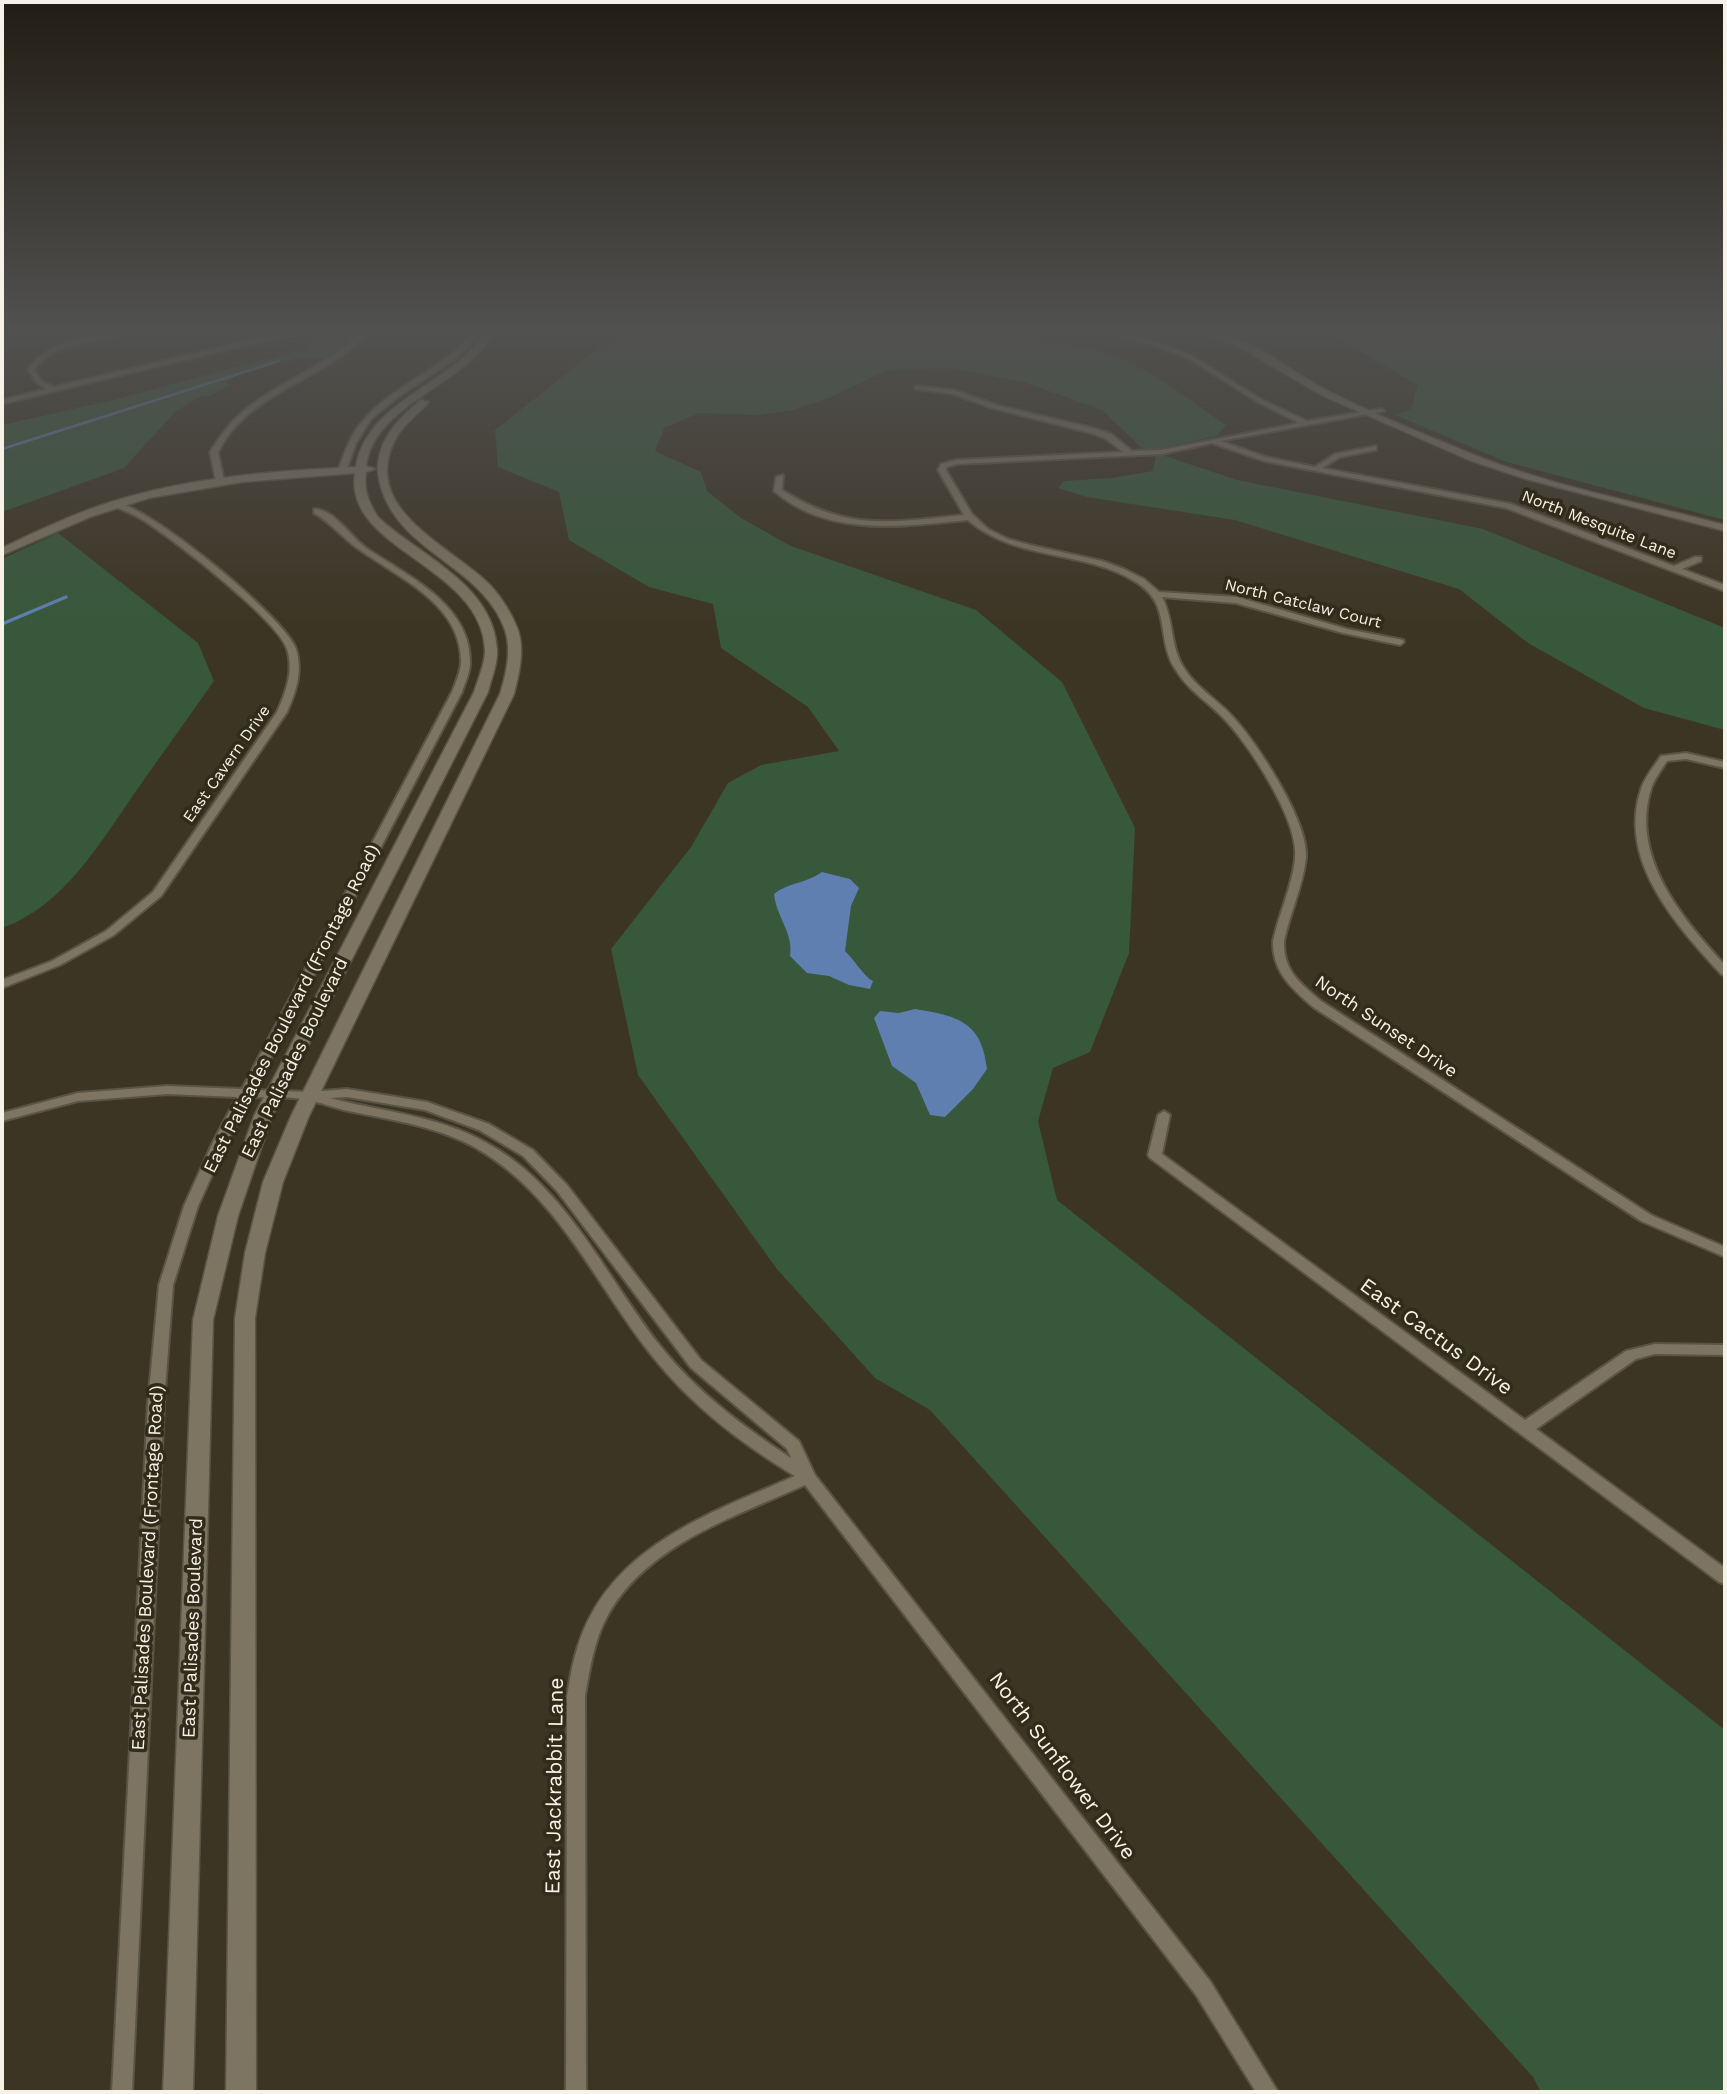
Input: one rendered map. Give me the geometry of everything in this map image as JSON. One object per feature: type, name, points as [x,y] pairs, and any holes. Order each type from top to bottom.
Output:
[{"type":"street","points":[[220,481],[214,452],[228,429]]},
{"type":"street","points":[[342,471],[352,442],[361,429]]},
{"type":"street","points":[[359,470],[365,449],[377,429]]},
{"type":"street","name":"East Palisades Boulevard","points":[[241,2092],[245,1318],[255,1253],[273,1182],[310,1096],[507,694],[512,673],[512,631],[502,611],[481,582],[427,543],[398,516],[385,496],[382,458],[396,429]]},
{"type":"street","points":[[1084,429],[1108,436],[1131,454]]},
{"type":"street","points":[[1157,594],[1132,575],[1111,566],[1010,541],[970,517],[951,488],[942,470],[944,466],[1006,459],[1162,452],[1281,429]]},
{"type":"street","points":[[1407,429],[1504,469],[1725,528]]},
{"type":"street","points":[[1425,429],[1531,471],[1725,522]]},
{"type":"street","name":"North Mesquite Lane","points":[[1215,442],[1264,459],[1318,467],[1508,506],[1725,589]]},
{"type":"street","points":[[1318,467],[1327,459],[1342,453],[1373,448]]},
{"type":"street","points":[[2,551],[116,504],[220,481],[382,468]]},
{"type":"street","name":"East Palisades Boulevard","points":[[178,2092],[204,1320],[214,1264],[238,1176],[262,1116],[481,692],[491,651],[480,614],[458,584],[403,547],[375,520],[362,495],[359,470]]},
{"type":"street","points":[[780,477],[778,491],[811,513],[835,520],[885,524],[970,517]]},
{"type":"street","name":"East Cavern Drive","points":[[2,984],[56,963],[110,933],[157,894],[291,695],[296,665],[288,639],[265,613],[146,519],[116,504]]},
{"type":"street","name":"East Palisades Boulevard (Frontage Road)","points":[[122,2092],[156,1403],[166,1285],[191,1206],[244,1093],[421,762],[457,692],[466,663],[463,640],[444,608],[405,576],[359,546],[330,517],[317,511]]},
{"type":"street","points":[[1674,569],[1698,559]]},
{"type":"street","name":"North Catclaw Court","points":[[1157,594],[1237,600],[1346,631],[1400,642]]},
{"type":"street","name":"North Sunset Drive","points":[[1157,594],[1175,661],[1187,678],[1232,721],[1260,760],[1296,828],[1301,850],[1298,873],[1276,947],[1279,965],[1294,986],[1317,1004],[1646,1218],[1725,1252]]},
{"type":"street","points":[[1725,765],[1686,756],[1664,758],[1644,790],[1640,826],[1649,866],[1669,907],[1725,972]]},
{"type":"street","points":[[2,1117],[78,1097],[120,1093],[167,1090],[310,1096]]},
{"type":"street","name":"North Sunflower Drive","points":[[310,1096],[347,1093],[427,1106],[462,1117],[509,1139],[544,1169],[577,1207],[696,1364],[793,1445],[808,1477],[1203,1988],[1268,2092]]},
{"type":"street","name":"North Sunflower Drive","points":[[310,1096],[436,1124],[496,1153],[539,1189],[679,1379],[773,1456],[808,1477]]},
{"type":"street","name":"East Cactus Drive","points":[[1164,1115],[1155,1154],[1262,1237],[1725,1577]]},
{"type":"street","points":[[526,1178],[544,1169]]},
{"type":"street","points":[[626,1310],[647,1301]]},
{"type":"street","points":[[1525,1428],[1631,1355],[1656,1349],[1725,1350]]},
{"type":"street","name":"East Jackrabbit Lane","points":[[576,2092],[576,1696],[587,1639],[605,1606],[626,1578],[658,1548],[808,1477]]},
{"type":"green space","points":[[2,429],[160,429],[124,468],[2,512]]},
{"type":"green space","points":[[664,429],[655,451],[701,472],[707,491],[741,518],[791,546],[976,610],[1062,682],[1135,828],[1129,953],[1090,1052],[1053,1068],[1038,1121],[1057,1200],[1725,1730],[1725,2092],[1541,2092],[1533,2077],[930,1410],[875,1378],[776,1268],[638,1075],[611,949],[691,847],[728,783],[761,765],[839,751],[808,707],[721,648],[713,604],[649,587],[569,540],[559,492],[498,467],[495,430]]},
{"type":"green space","points":[[1122,429],[1223,429],[1217,436],[1152,450],[1237,480],[1483,529],[1725,628],[1725,730],[1644,708],[1528,643],[1459,589],[1235,520],[1087,497],[1058,488],[1064,481],[1112,478],[1153,471],[1156,456],[1145,451]]},
{"type":"green space","points":[[1428,429],[1725,429],[1725,520],[1507,462]]},
{"type":"green space","points":[[58,533],[198,643],[214,681],[79,871],[44,905],[2,928],[2,559]]},
{"type":"water","points":[[822,872],[850,879],[859,888],[851,906],[845,951],[873,981],[870,989],[849,985],[829,976],[807,973],[790,956],[789,940],[774,894]]},
{"type":"water","points":[[915,1009],[955,1018],[965,1024],[980,1040],[984,1053],[987,1069],[973,1089],[945,1117],[930,1115],[916,1083],[892,1066],[874,1018],[880,1011],[899,1013]]},
{"type":"waterway","points":[[2,449],[66,429]]},
{"type":"waterway","points":[[2,624],[66,597]]}]
